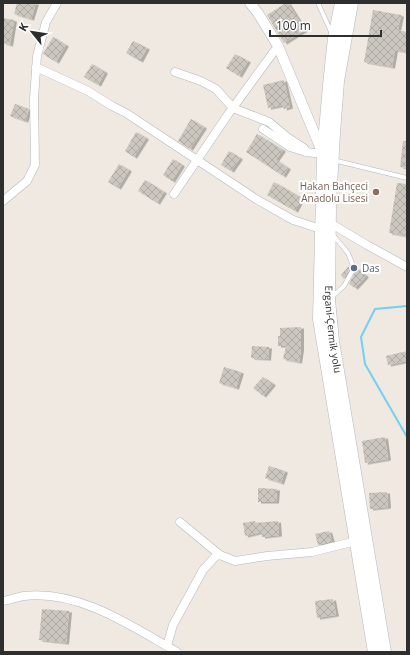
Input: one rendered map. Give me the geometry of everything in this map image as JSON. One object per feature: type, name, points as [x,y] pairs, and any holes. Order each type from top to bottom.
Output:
[{"type":"main road","name":"Ergani-Çermik yolu","points":[[341,3],[334,38],[329,85],[327,228],[329,300],[332,341],[385,652]]},
{"type":"main road","name":"Ergani-Çermik yolu","points":[[328,157],[338,81],[352,3]]},
{"type":"main road","name":"Ergani-Çermik yolu","points":[[327,228],[319,319],[373,651]]},
{"type":"street","points":[[3,201],[27,180],[35,165],[34,99],[37,56],[46,22],[56,3]]},
{"type":"street","points":[[250,3],[258,13],[278,46],[328,157]]},
{"type":"street","points":[[174,194],[278,46]]},
{"type":"street","points":[[36,67],[88,91],[126,113],[256,199],[294,220],[327,228],[367,245],[407,267]]},
{"type":"street","points":[[175,72],[201,81],[216,89],[233,108],[270,122],[287,137],[304,148],[306,152]]},
{"type":"street","points":[[263,129],[290,147],[328,157]]},
{"type":"street","points":[[180,522],[220,555],[235,561],[267,556],[312,552],[356,541]]},
{"type":"street","points":[[167,646],[173,625],[203,570],[216,556],[220,555]]},
{"type":"street","points":[[3,601],[24,596],[44,596],[74,600],[103,611],[178,652]]},
{"type":"lane","points":[[318,3],[334,38]]},
{"type":"lane","points":[[328,157],[407,178]]},
{"type":"lane","points":[[327,228],[348,253],[354,268],[344,286],[329,300]]},
{"type":"building","points":[[17,3],[36,3],[31,19],[14,14]]},
{"type":"building","points":[[288,3],[305,30],[284,43],[267,15]]},
{"type":"building","points":[[373,10],[401,15],[398,30],[407,32],[407,52],[395,50],[392,67],[364,62]]},
{"type":"building","points":[[3,18],[14,20],[10,45],[3,43]]},
{"type":"building","points":[[53,37],[66,45],[56,62],[43,54]]},
{"type":"building","points":[[133,41],[147,48],[140,61],[126,53]]},
{"type":"building","points":[[235,54],[248,61],[239,76],[226,68]]},
{"type":"building","points":[[92,64],[105,72],[98,85],[84,77]]},
{"type":"building","points":[[284,80],[290,107],[284,109],[283,105],[268,108],[263,85]]},
{"type":"building","points":[[15,104],[29,109],[25,121],[10,116]]},
{"type":"building","points":[[191,119],[204,127],[190,149],[178,141]]},
{"type":"building","points":[[136,132],[146,138],[134,157],[125,151]]},
{"type":"building","points":[[257,134],[283,150],[276,160],[288,168],[283,176],[246,152]]},
{"type":"building","points":[[403,141],[407,141],[407,168],[400,167]]},
{"type":"building","points":[[229,151],[240,158],[231,171],[221,165]]},
{"type":"building","points":[[173,159],[182,165],[172,181],[163,175]]},
{"type":"building","points":[[119,164],[129,170],[118,188],[108,182]]},
{"type":"building","points":[[145,180],[164,192],[157,203],[138,191]]},
{"type":"building","points":[[274,182],[302,198],[295,211],[267,195]]},
{"type":"building","points":[[397,183],[407,184],[407,236],[389,233]]},
{"type":"building","points":[[349,266],[350,268],[344,279],[341,275]]},
{"type":"building","points":[[357,268],[366,276],[355,288],[349,284]]},
{"type":"building","points":[[301,327],[301,349],[299,362],[283,359],[286,346],[278,346],[280,328]]},
{"type":"building","points":[[252,346],[269,347],[268,359],[251,358]]},
{"type":"building","points":[[407,351],[407,361],[388,365],[386,356]]},
{"type":"building","points":[[224,367],[241,372],[236,388],[219,383]]},
{"type":"building","points":[[263,377],[273,384],[263,396],[253,388]]},
{"type":"building","points":[[385,437],[388,459],[365,463],[362,441]]},
{"type":"building","points":[[269,466],[285,471],[281,483],[265,478]]},
{"type":"building","points":[[258,488],[277,489],[276,502],[258,502]]},
{"type":"building","points":[[387,492],[388,507],[370,509],[369,493]]},
{"type":"building","points":[[255,521],[255,523],[278,521],[279,535],[262,537],[262,532],[245,536],[243,523]]},
{"type":"building","points":[[329,531],[332,541],[318,545],[315,534]]},
{"type":"building","points":[[333,599],[336,615],[317,618],[315,601]]},
{"type":"building","points":[[42,609],[69,611],[66,643],[39,640]]},
{"type":"waterway","points":[[407,306],[375,309],[361,337],[365,364],[407,437]]},
{"type":"place","name":"Hakan Bahçeci Anadolu Lisesi","points":[[376,192]]},
{"type":"place","name":"Das","points":[[354,268]]}]
